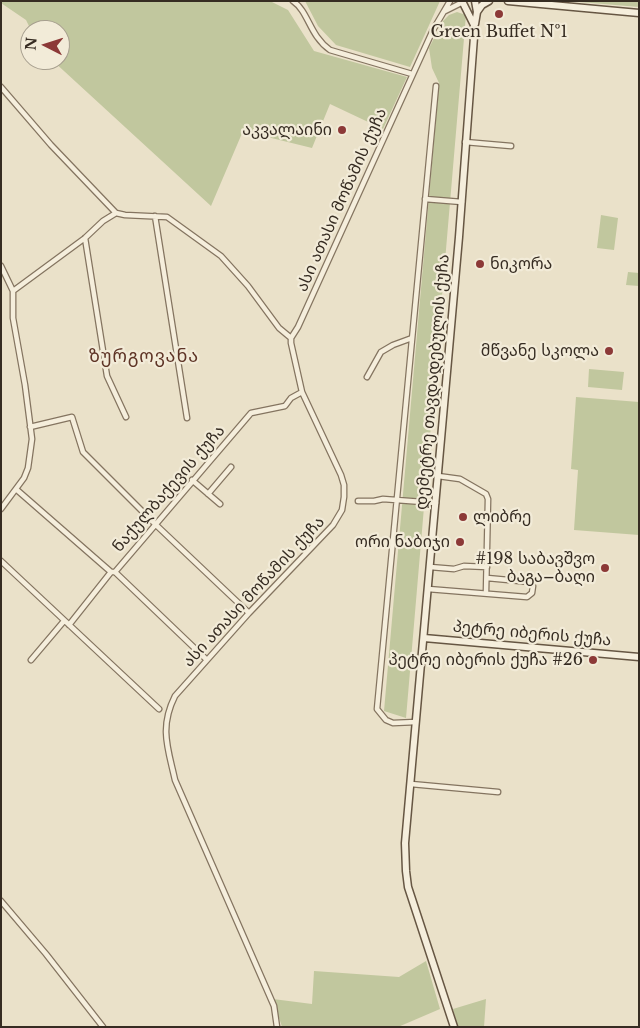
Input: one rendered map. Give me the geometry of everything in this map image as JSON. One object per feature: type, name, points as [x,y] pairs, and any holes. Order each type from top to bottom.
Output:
[{"type":"main road","points":[[461,2],[467,4],[475,1],[477,12]]},
{"type":"main road","points":[[477,12],[489,1]]},
{"type":"main road","points":[[508,1],[639,12]]},
{"type":"main road","points":[[461,2],[474,25]]},
{"type":"main road","name":"დემეტრე თავდადებულის ქუჩა","points":[[454,1027],[408,886],[405,843],[462,202],[474,25],[477,12]]},
{"type":"main road","name":"პეტრე იბერის ქუჩა","points":[[424,638],[639,657]]},
{"type":"street","points":[[294,1],[314,34],[330,50],[412,74]]},
{"type":"street","name":"ასი ათასი მოწამის ქუჩა","points":[[277,1027],[274,1006],[175,780],[167,745],[168,712],[175,696],[249,613],[333,525],[342,510],[344,496],[341,476],[302,392],[291,347],[291,338],[298,327],[412,74],[433,30],[450,1]]},
{"type":"street","points":[[444,11],[461,2]]},
{"type":"street","name":"დემეტრე თავდადებულის ქუჩა","points":[[416,722],[393,723],[386,720],[377,709],[436,86]]},
{"type":"street","points":[[1,87],[51,145],[116,213],[167,217],[221,256],[248,286],[279,328],[291,338]]},
{"type":"street","points":[[465,142],[511,146]]},
{"type":"street","points":[[425,199],[462,202]]},
{"type":"street","points":[[13,291],[116,213]]},
{"type":"street","points":[[155,216],[186,418]]},
{"type":"street","points":[[85,238],[107,376],[126,416]]},
{"type":"street","points":[[1,266],[13,291],[13,318],[25,385],[32,444],[28,468],[17,490],[1,509]]},
{"type":"street","points":[[367,377],[381,352],[412,338]]},
{"type":"street","name":"ნაქულბაქევის ქუჩა","points":[[69,624],[251,413],[285,406],[291,398],[302,392]]},
{"type":"street","points":[[30,427],[72,417],[83,452],[155,524],[249,613]]},
{"type":"street","points":[[208,494],[231,467]]},
{"type":"street","points":[[438,476],[460,479],[486,494],[488,499],[486,593]]},
{"type":"street","points":[[192,480],[220,504]]},
{"type":"street","points":[[17,490],[113,572],[207,660]]},
{"type":"street","points":[[358,501],[380,499],[436,503]]},
{"type":"street","points":[[1,561],[159,709]]},
{"type":"street","points":[[430,567],[454,569],[464,566],[487,567]]},
{"type":"street","points":[[428,589],[527,597],[531,595],[533,586],[529,582],[487,578]]},
{"type":"street","points":[[31,660],[64,621]]},
{"type":"street","points":[[411,784],[498,792]]},
{"type":"street","points":[[1,901],[46,954],[103,1027]]},
{"type":"green space","points":[[1,1],[270,1],[288,10],[314,51],[407,77],[383,129],[330,104],[312,148],[243,131],[211,206],[63,70],[70,70],[70,20],[26,20],[1,3]]},
{"type":"green space","points":[[305,1],[440,1],[410,67],[336,45],[318,26]]},
{"type":"green space","points":[[568,1],[639,2],[639,7]]},
{"type":"green space","points":[[457,12],[466,15],[406,718],[384,711],[439,83],[432,68],[429,48],[443,21],[449,15]]},
{"type":"green space","points":[[601,215],[618,218],[614,250],[597,248]]},
{"type":"green space","points":[[628,272],[639,273],[639,286],[626,285]]},
{"type":"green space","points":[[589,369],[624,372],[622,390],[588,387]]},
{"type":"green space","points":[[576,397],[639,402],[639,535],[574,530],[578,470],[571,469]]},
{"type":"green space","points":[[426,961],[440,1009],[398,1027],[282,1027],[273,999],[312,1004],[314,971],[399,977]]},
{"type":"green space","points":[[486,999],[484,1027],[458,1027],[453,1009]]},
{"type":"place","name":"Green Buffet №1","points":[[499,14]]},
{"type":"place","name":"აკვალაინი","points":[[342,130]]},
{"type":"place","name":"ნიკორა","points":[[480,264]]},
{"type":"place","name":"მწვანე სკოლა","points":[[609,351]]},
{"type":"place","name":"ლიბრე","points":[[463,517]]},
{"type":"place","name":"ორი ნაბიჯი","points":[[460,542]]},
{"type":"place","name":"#198 საბავშვო ბაგა–ბაღი","points":[[605,568]]},
{"type":"place","name":"პეტრე იბერის ქუჩა #26","points":[[593,660]]},
{"type":"district","name":"ზურგოვანა","points":[[144,357]]}]
